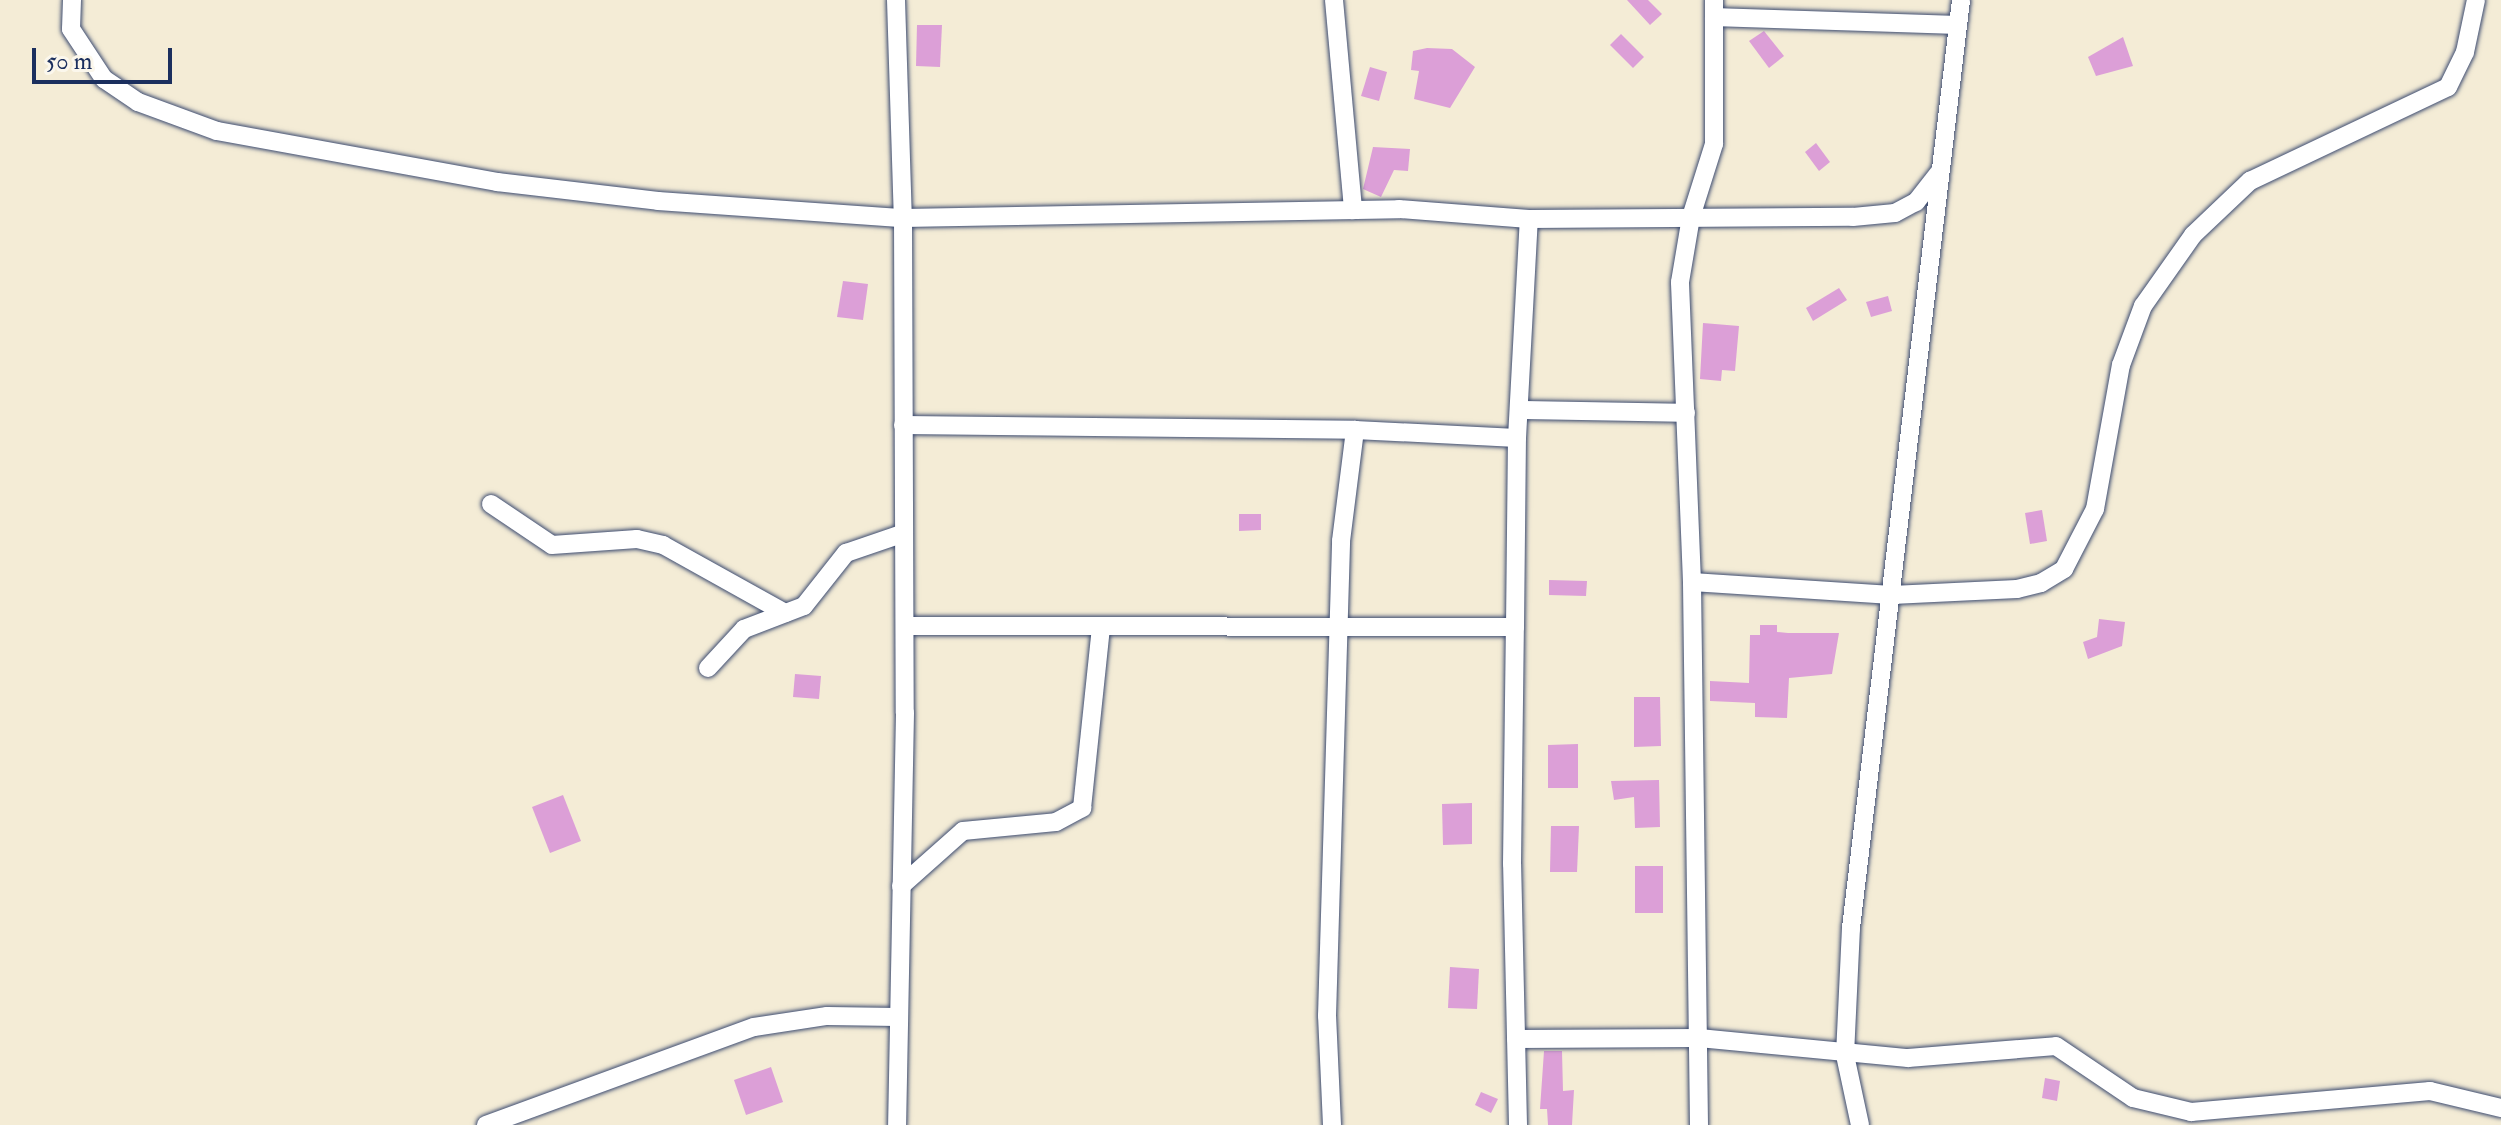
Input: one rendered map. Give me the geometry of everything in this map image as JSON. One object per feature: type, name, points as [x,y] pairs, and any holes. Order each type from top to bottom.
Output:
[{"type":"street","points":[[72,0],[71,29],[104,79],[138,102],[217,131],[497,182],[658,201],[903,218],[1353,210],[1529,219],[1895,213],[1916,202],[1938,174]]},
{"type":"street","points":[[896,0],[903,218],[905,626],[897,1125]]},
{"type":"street","points":[[1334,0],[1353,210]]},
{"type":"street","points":[[1860,1125],[1845,1055],[1851,928],[1872,722],[1892,595],[1938,174],[1961,0]]},
{"type":"street","points":[[1692,582],[1892,595],[2017,589],[2064,569],[2095,509],[2121,365],[2143,306],[2193,235],[2250,181],[2448,87],[2465,52],[2476,0]]},
{"type":"street","points":[[1699,1125],[1692,582],[1680,282],[1691,217],[1714,144],[1714,8],[1957,25]]},
{"type":"street","points":[[1518,1125],[1517,438],[1529,219]]},
{"type":"street","points":[[1519,410],[1686,413]]},
{"type":"street","points":[[903,425],[1355,430],[1517,438]]},
{"type":"street","points":[[1332,1125],[1327,1016],[1341,541],[1355,430]]},
{"type":"street","points":[[491,504],[552,545],[637,539],[663,545],[785,613]]},
{"type":"street","points":[[708,668],[744,629],[785,613],[817,593],[846,553],[904,533]]},
{"type":"street","points":[[905,626],[1515,627]]},
{"type":"street","points":[[901,886],[963,831],[1056,822],[1082,808],[1101,627]]},
{"type":"street","points":[[486,1125],[754,1027],[827,1016],[897,1017]]},
{"type":"street","points":[[1516,1039],[1699,1038],[1845,1055],[1908,1058],[2056,1046],[2133,1098],[2191,1112],[2430,1091],[2501,1108]]},
{"type":"building","points":[[1627,0],[1648,0],[1662,14],[1650,25]]},
{"type":"building","points":[[917,25],[942,25],[940,67],[916,66]]},
{"type":"building","points":[[1764,31],[1784,56],[1769,68],[1749,41]]},
{"type":"building","points":[[1621,34],[1644,57],[1633,68],[1610,45]]},
{"type":"building","points":[[2123,37],[2133,66],[2096,76],[2088,57]]},
{"type":"building","points":[[1452,49],[1475,67],[1450,108],[1414,99],[1419,71],[1411,70],[1413,51]]},
{"type":"building","points":[[1370,67],[1387,72],[1379,101],[1361,96]]},
{"type":"building","points":[[1816,143],[1830,162],[1819,171],[1805,152]]},
{"type":"building","points":[[1373,147],[1410,149],[1408,171],[1394,170],[1381,197],[1363,189]]},
{"type":"building","points":[[843,281],[868,284],[863,320],[837,317]]},
{"type":"building","points":[[1839,288],[1847,300],[1813,321],[1806,308]]},
{"type":"building","points":[[1888,296],[1892,311],[1871,317],[1866,302]]},
{"type":"building","points":[[1703,323],[1739,326],[1735,371],[1722,370],[1721,381],[1700,379]]},
{"type":"building","points":[[2042,510],[2047,541],[2030,544],[2025,513]]},
{"type":"building","points":[[1239,514],[1261,514],[1261,530],[1239,531]]},
{"type":"building","points":[[1549,580],[1587,581],[1586,596],[1549,595]]},
{"type":"building","points":[[2099,619],[2125,622],[2122,646],[2088,659],[2083,642],[2097,637]]},
{"type":"building","points":[[1760,625],[1777,625],[1777,632],[1839,633],[1832,674],[1789,678],[1787,718],[1755,717],[1755,703],[1710,701],[1710,681],[1749,683],[1750,635],[1760,635]]},
{"type":"building","points":[[795,674],[821,676],[819,699],[793,697]]},
{"type":"building","points":[[1634,697],[1660,697],[1661,746],[1634,747]]},
{"type":"building","points":[[1578,744],[1578,788],[1548,788],[1548,745]]},
{"type":"building","points":[[1659,780],[1660,827],[1635,828],[1634,797],[1614,800],[1611,781]]},
{"type":"building","points":[[563,795],[581,841],[550,853],[532,807]]},
{"type":"building","points":[[1472,803],[1472,844],[1443,845],[1442,804]]},
{"type":"building","points":[[1551,826],[1579,826],[1577,872],[1550,872]]},
{"type":"building","points":[[1635,866],[1663,866],[1663,913],[1635,913]]},
{"type":"building","points":[[1450,967],[1479,969],[1477,1009],[1448,1008]]},
{"type":"building","points":[[1544,1051],[1562,1051],[1563,1091],[1574,1090],[1572,1125],[1548,1125],[1547,1109],[1540,1109]]},
{"type":"building","points":[[771,1067],[783,1102],[746,1115],[734,1080]]},
{"type":"building","points":[[2045,1078],[2060,1081],[2057,1101],[2042,1098]]},
{"type":"building","points":[[1481,1092],[1498,1099],[1491,1113],[1475,1105]]}]
